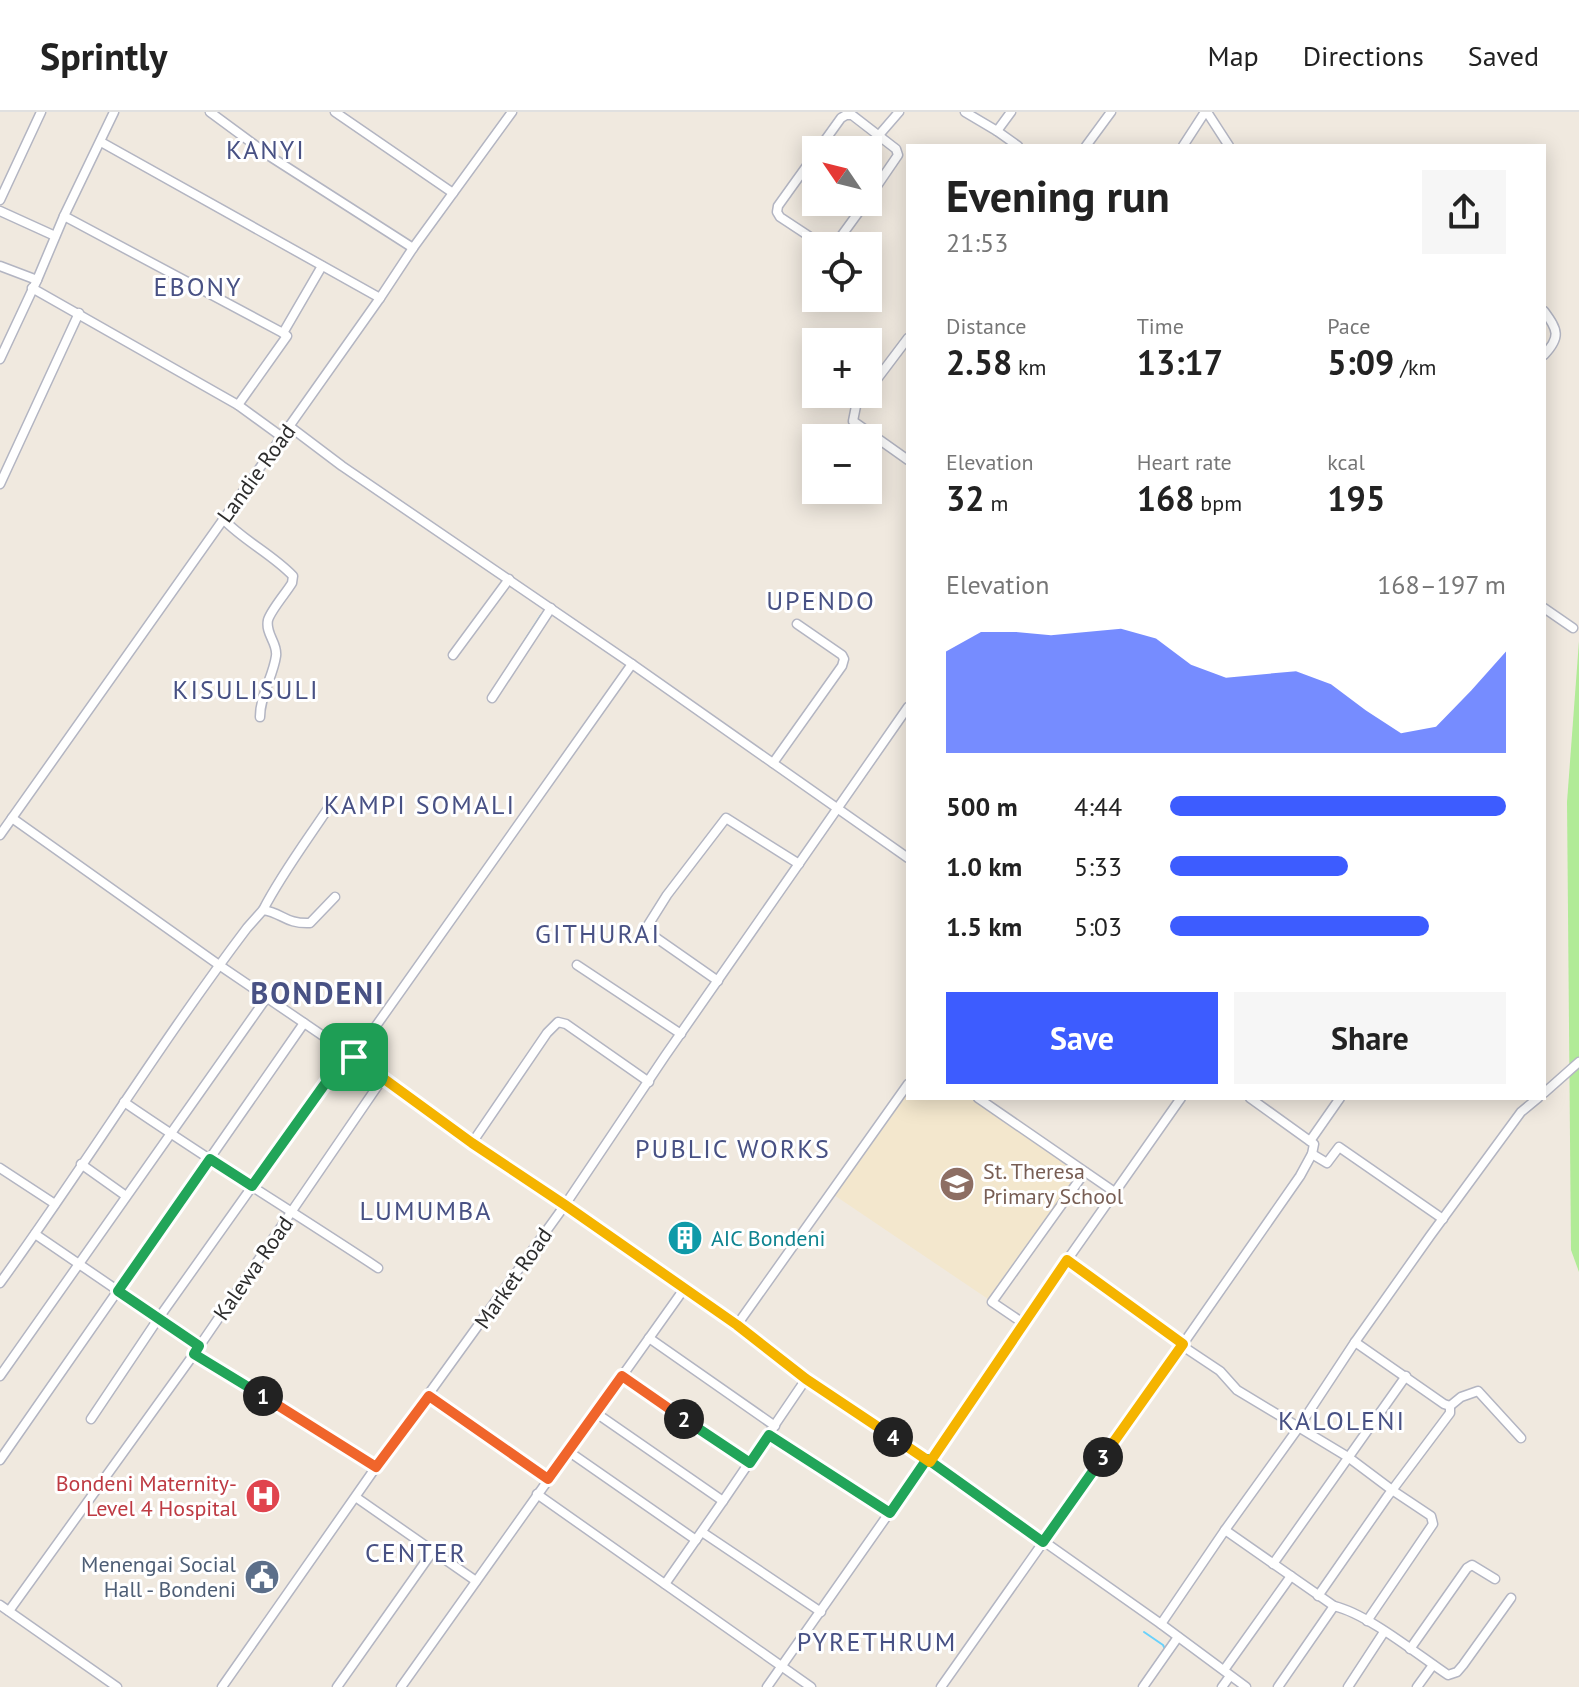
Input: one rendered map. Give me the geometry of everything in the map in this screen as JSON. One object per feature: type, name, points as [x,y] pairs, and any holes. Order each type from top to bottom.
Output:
[{"type":"street","points":[[0,200],[41,112]]},
{"type":"street","points":[[0,359],[114,112]]},
{"type":"street","points":[[210,112],[271,157],[413,248]]},
{"type":"street","points":[[335,112],[453,193]]},
{"type":"street","name":"Landie Road","points":[[0,835],[512,112]]},
{"type":"street","points":[[828,136],[846,115],[852,115],[879,135],[899,112]]},
{"type":"street","points":[[965,112],[1015,144]]},
{"type":"street","points":[[997,131],[1011,112]]},
{"type":"street","points":[[1087,144],[1111,112]]},
{"type":"street","points":[[1184,144],[1206,112],[1228,144]]},
{"type":"street","points":[[882,137],[896,149],[898,155],[882,178]]},
{"type":"street","points":[[101,142],[380,298]]},
{"type":"street","points":[[802,172],[777,212],[803,232]]},
{"type":"street","points":[[0,211],[55,236]]},
{"type":"street","points":[[64,216],[287,336],[238,405]]},
{"type":"street","points":[[0,266],[238,405],[282,437]]},
{"type":"street","points":[[283,333],[322,266]]},
{"type":"street","points":[[0,484],[79,313]]},
{"type":"street","points":[[1546,313],[1557,335],[1546,353]]},
{"type":"street","points":[[882,372],[906,341]]},
{"type":"street","points":[[856,408],[853,421],[906,459]]},
{"type":"street","points":[[289,426],[342,466],[906,857]]},
{"type":"street","points":[[223,519],[293,576],[292,583],[268,620],[268,632],[277,654],[262,699],[260,717]]},
{"type":"street","points":[[453,655],[509,579]]},
{"type":"street","points":[[492,698],[551,608]]},
{"type":"street","points":[[1546,609],[1573,628]]},
{"type":"street","points":[[773,763],[844,659],[797,624]]},
{"type":"street","points":[[91,1419],[252,1186],[351,1055],[632,664]]},
{"type":"street","name":"Market Road","points":[[222,1687],[565,1205],[906,710]]},
{"type":"street","points":[[0,1283],[219,965],[263,910],[280,877],[327,810]]},
{"type":"street","points":[[12,818],[472,1143],[737,1325],[806,1379],[929,1460],[1246,1687]]},
{"type":"street","points":[[718,981],[645,930],[667,895],[726,818],[799,864]]},
{"type":"street","points":[[263,910],[297,924],[310,923],[335,897]]},
{"type":"street","points":[[577,965],[681,1034]]},
{"type":"street","points":[[0,1376],[267,997]]},
{"type":"street","points":[[472,1143],[547,1033],[558,1022],[566,1024],[649,1082]]},
{"type":"street","points":[[0,1460],[304,1023]]},
{"type":"street","points":[[1546,1091],[1579,1062]]},
{"type":"street","name":"Kalewa Road","points":[[9,1611],[196,1350],[383,1078]]},
{"type":"street","points":[[737,1325],[906,1087]]},
{"type":"street","points":[[981,1100],[1116,1193]]},
{"type":"street","points":[[767,1687],[1180,1100]]},
{"type":"street","points":[[1253,1100],[1314,1144],[1320,1159]]},
{"type":"street","points":[[1310,1141],[1339,1100]]},
{"type":"street","points":[[1161,1624],[1355,1342],[1521,1112],[1536,1100]]},
{"type":"street","points":[[124,1102],[378,1268]]},
{"type":"street","points":[[941,1687],[1043,1542],[1187,1348],[1300,1176],[1339,1147],[1443,1219]]},
{"type":"street","points":[[81,1164],[126,1196]]},
{"type":"street","points":[[0,1168],[55,1204]]},
{"type":"street","points":[[1023,1323],[992,1302],[1085,1172]]},
{"type":"street","points":[[35,1234],[158,1319],[196,1350],[376,1467]]},
{"type":"street","points":[[1067,1260],[1220,1371],[1237,1390],[1348,1457],[1431,1516],[1433,1524],[1367,1621]]},
{"type":"street","points":[[401,1687],[684,1289]]},
{"type":"street","points":[[649,1338],[775,1426]]},
{"type":"street","points":[[1355,1342],[1450,1406]]},
{"type":"street","points":[[622,1376],[750,1463]]},
{"type":"street","points":[[1273,1564],[1406,1376]]},
{"type":"street","points":[[665,1584],[806,1379]]},
{"type":"street","points":[[1450,1406],[1461,1397],[1478,1391],[1521,1438]]},
{"type":"street","points":[[429,1396],[548,1479]]},
{"type":"street","points":[[1318,1596],[1450,1413],[1450,1406]]},
{"type":"street","points":[[596,1413],[723,1501]]},
{"type":"street","points":[[769,1435],[890,1513]]},
{"type":"street","points":[[568,1451],[696,1540]]},
{"type":"street","points":[[537,1494],[811,1687]]},
{"type":"street","points":[[357,1498],[476,1581]]},
{"type":"street","points":[[1225,1530],[1318,1596],[1367,1621],[1448,1675],[1457,1672],[1511,1598]]},
{"type":"street","points":[[702,1532],[821,1612]]},
{"type":"street","points":[[337,1687],[433,1551]]},
{"type":"street","points":[[1410,1649],[1467,1568],[1472,1565],[1495,1579]]},
{"type":"street","points":[[1222,1687],[1227,1673],[1291,1576]]},
{"type":"street","points":[[0,1605],[117,1687]]},
{"type":"street","points":[[1278,1687],[1334,1606]]},
{"type":"street","points":[[1348,1687],[1384,1632]]},
{"type":"street","points":[[1143,1687],[1178,1637]]},
{"type":"street","points":[[1417,1687],[1433,1665]]},
{"type":"shaded area","name":"St. Theresa Primary School","points":[[906,1091],[906,1100],[975,1100],[1081,1174],[988,1299],[834,1195]]},
{"type":"green space","points":[[1579,641],[1579,1272],[1571,1250],[1567,802]]},
{"type":"waterway","points":[[520,648],[541,615]]},
{"type":"waterway","points":[[1144,1632],[1165,1649]]},
{"type":"place","name":"St. Theresa Primary School","points":[[957,1184]]},
{"type":"place","name":"AIC Bondeni","points":[[685,1238]]},
{"type":"place","name":"Bondeni Maternity- Level 4 Hospital","points":[[263,1496]]},
{"type":"place","name":"Menengai Social Hall - Bondeni","points":[[262,1577]]},
{"type":"district","name":"KANYI","points":[[266,149]]},
{"type":"district","name":"EBONY","points":[[198,286]]},
{"type":"district","name":"UPENDO","points":[[821,600]]},
{"type":"district","name":"KISULISULI","points":[[246,689]]},
{"type":"district","name":"KAMPI SOMALI","points":[[420,804]]},
{"type":"district","name":"GITHURAI","points":[[598,933]]},
{"type":"district","name":"BONDENI","points":[[318,992]]},
{"type":"district","name":"PUBLIC WORKS","points":[[733,1148]]},
{"type":"district","name":"LUMUMBA","points":[[426,1210]]},
{"type":"district","name":"KALOLENI","points":[[1342,1420]]},
{"type":"district","name":"CENTER","points":[[416,1552]]},
{"type":"district","name":"PYRETHRUM","points":[[877,1641]]},
{"type":"route","points":[[354,1057],[347,1053],[252,1186],[210,1159],[118,1291],[199,1346],[194,1354],[376,1467],[429,1396],[548,1479],[622,1376],[750,1463],[769,1435],[890,1513],[927,1459],[930,1462],[1043,1542],[1183,1344],[1067,1260],[930,1462],[927,1459],[806,1379],[737,1325],[472,1143],[354,1057]]}]
